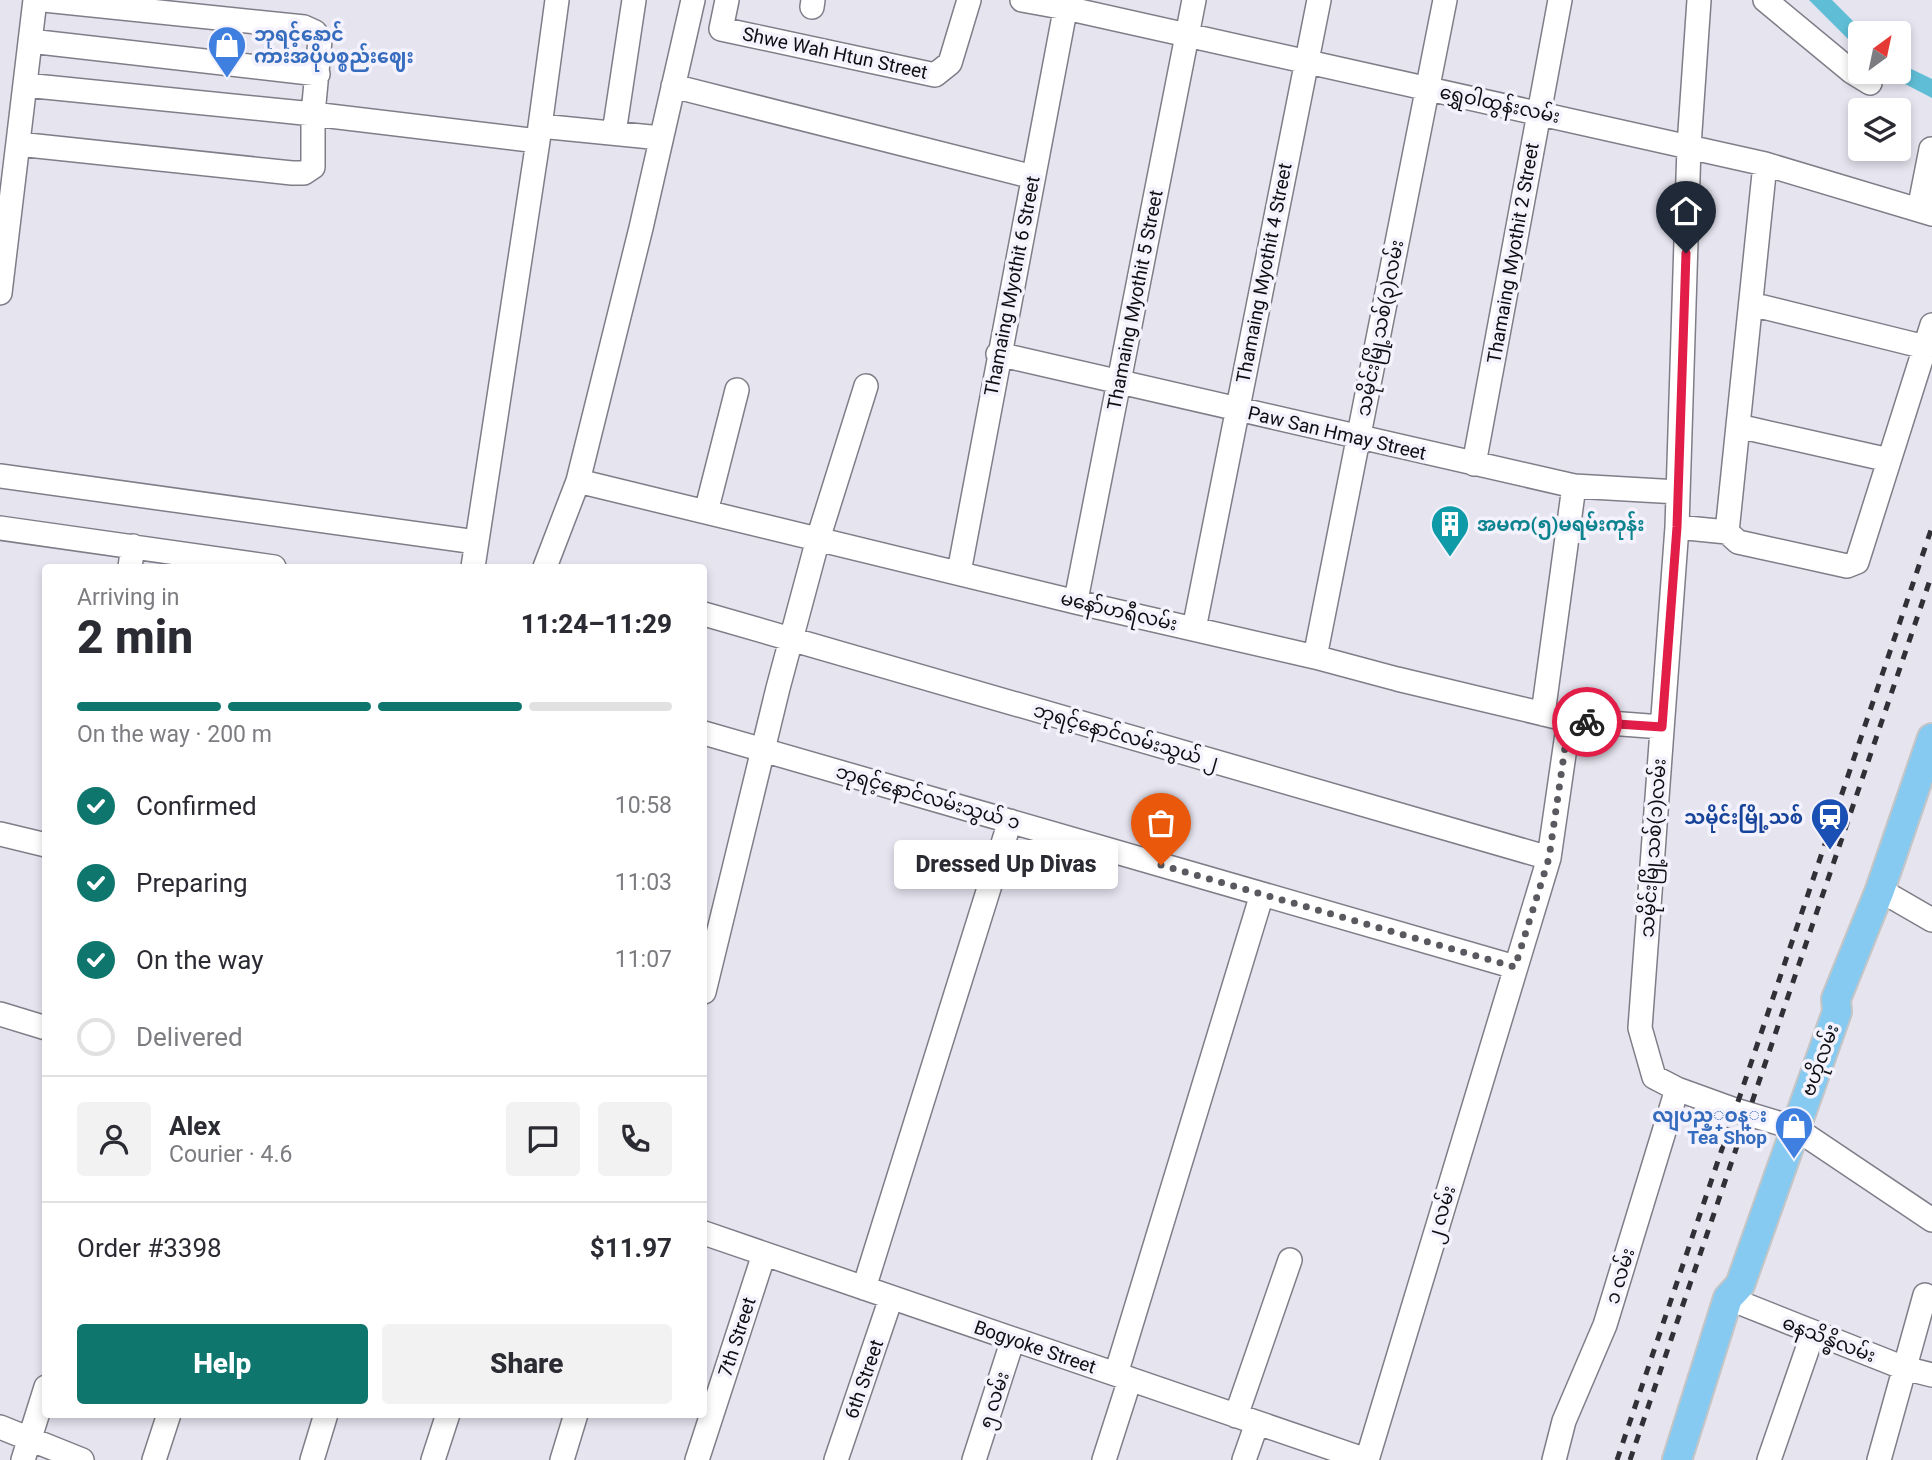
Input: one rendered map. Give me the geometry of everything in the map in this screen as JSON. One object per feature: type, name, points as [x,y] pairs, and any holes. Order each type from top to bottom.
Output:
[{"type":"main road","name":"ဗဟိုလမ်း","points":[[1677,1460],[1728,1298],[1740,1285],[1789,1126],[1837,1012],[1836,999],[1880,890],[1932,738]]},
{"type":"street","points":[[0,293],[12,153],[25,85],[35,0]]},
{"type":"street","points":[[12,153],[292,173],[304,173],[313,167],[313,114],[320,40],[315,32],[304,27],[44,0]]},
{"type":"street","points":[[473,564],[557,0]]},
{"type":"street","points":[[614,133],[634,0]]},
{"type":"street","points":[[546,564],[578,481],[693,0]]},
{"type":"street","name":"Shwe Wah Htun Street","points":[[727,0],[721,29],[935,75],[950,63],[969,0]]},
{"type":"street","points":[[1022,0],[1066,4]]},
{"type":"street","name":"Thamaing Myothit 5 Street","points":[[1076,600],[1194,0]]},
{"type":"street","name":"Thamaing Myothit 4 Street","points":[[1194,629],[1318,0]]},
{"type":"street","name":"သမိုင်းမြို့သစ်(၃)လမ်း","points":[[1315,657],[1445,0]]},
{"type":"street","name":"Thamaing Myothit 2 Street","points":[[1474,464],[1560,0]]},
{"type":"street","name":"သမိုင်းမြို့သစ်(၁)လမ်း","points":[[1699,0],[1689,146],[1677,527],[1640,1028],[1654,1077],[1747,1114],[1789,1126],[1932,1220]]},
{"type":"street","points":[[1765,0],[1848,69]]},
{"type":"street","name":"ရွှေဝါထွန်းလမ်း","points":[[1066,4],[1186,34],[1765,164],[1925,212]]},
{"type":"street","name":"Thamaing Myothit 6 Street","points":[[959,572],[1066,4]]},
{"type":"street","points":[[30,41],[318,74]]},
{"type":"street","points":[[25,85],[539,134],[614,133],[661,138]]},
{"type":"street","points":[[673,86],[1033,177]]},
{"type":"street","points":[[1925,212],[1930,161]]},
{"type":"street","points":[[1727,532],[1765,164]]},
{"type":"street","points":[[1677,527],[1727,532],[1738,542],[1847,566],[1857,562],[1928,336],[1751,304]]},
{"type":"street","name":"Paw San Hmay Street","points":[[998,354],[1574,486],[1678,492]]},
{"type":"street","points":[[707,980],[791,639],[818,539],[866,386]]},
{"type":"street","points":[[706,512],[737,390]]},
{"type":"street","points":[[1738,426],[1889,460]]},
{"type":"street","points":[[0,476],[476,542]]},
{"type":"street","name":"မနော်ဟရီလမ်း","points":[[578,481],[1569,720],[1662,727]]},
{"type":"street","points":[[1543,714],[1574,486]]},
{"type":"street","points":[[0,528],[132,557],[226,564]]},
{"type":"street","name":"ဘုရင့်နောင်လမ်းသွယ် ၂","points":[[707,615],[1549,858]]},
{"type":"street","name":"၂ လမ်း","points":[[1366,1460],[1549,858],[1569,720]]},
{"type":"street","name":"ဘုရင့်နောင်လမ်းသွယ် ၁","points":[[707,734],[1515,967]]},
{"type":"street","points":[[863,1288],[1010,821]]},
{"type":"street","points":[[0,834],[42,844]]},
{"type":"street","points":[[1880,890],[1932,920]]},
{"type":"street","points":[[1104,1460],[1123,1377],[1262,894]]},
{"type":"street","points":[[0,1014],[42,1027]]},
{"type":"street","name":"၁ လမ်း","points":[[1553,1460],[1564,1421],[1605,1325],[1679,1089]]},
{"type":"street","name":"Bogyoke Street","points":[[707,1234],[1366,1460]]},
{"type":"street","name":"7th Street","points":[[698,1460],[764,1254]]},
{"type":"street","points":[[1244,1460],[1247,1419],[1290,1260]]},
{"type":"street","points":[[1879,1460],[1925,1295]]},
{"type":"street","name":"6th Street","points":[[836,1460],[891,1297]]},
{"type":"street","name":"ဓနသိန္ဓိလမ်း","points":[[1728,1298],[1904,1368],[1932,1375]]},
{"type":"street","points":[[1769,1460],[1813,1333]]},
{"type":"street","name":"၅ လမ်း","points":[[974,1460],[1013,1339]]},
{"type":"street","points":[[26,1449],[42,1399]]},
{"type":"street","points":[[154,1460],[168,1418]]},
{"type":"street","points":[[312,1460],[325,1418]]},
{"type":"street","points":[[433,1460],[447,1418]]},
{"type":"street","points":[[562,1460],[575,1418]]},
{"type":"street","points":[[0,1427],[26,1449],[82,1460]]},
{"type":"water","points":[[1809,0],[1832,0],[1853,21],[1848,21],[1848,39]]},
{"type":"water","points":[[1911,69],[1932,79],[1932,98],[1905,84],[1911,84]]},
{"type":"railway","points":[[1617,1460],[1932,527]]},
{"type":"railway","points":[[1630,1460],[1932,574]]},
{"type":"way so far","points":[[1161,865],[1515,967],[1549,858],[1569,720],[1587,722]]},
{"type":"place","name":"ဘုရင့်နောင် ကားအပိုပစ္စည်းဈေး","points":[[227,79]]},
{"type":"place","name":"အမက(၅)မရမ်းကုန်း","points":[[1450,558]]},
{"type":"place","name":"သမိုင်းမြို့သစ်","points":[[1830,851]]},
{"type":"place","name":"Dressed Up Divas","points":[[1161,865]]},
{"type":"place","name":"လျပည့္ဝန္း Tea Shop","points":[[1794,1160]]},
{"type":"route","points":[[1587,722],[1662,727],[1677,527],[1686,253]]}]
